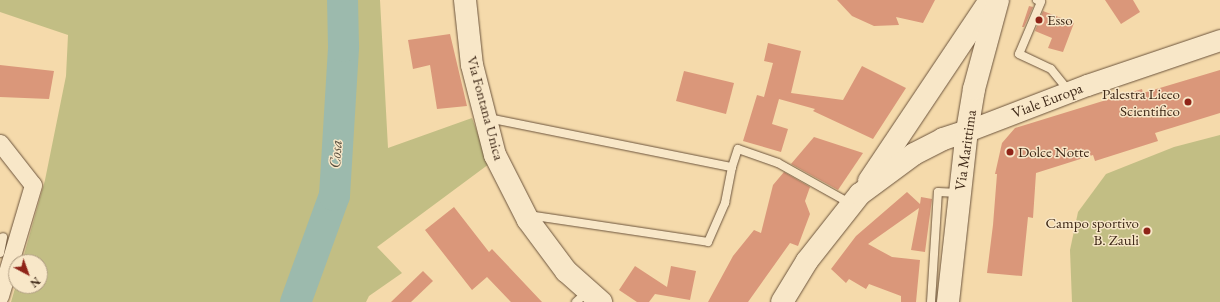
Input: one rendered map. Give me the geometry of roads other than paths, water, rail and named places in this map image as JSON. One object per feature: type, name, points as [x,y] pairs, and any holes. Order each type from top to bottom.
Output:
[{"type":"main road","name":"Via Fontana Unica","points":[[465,0],[472,65],[495,155],[525,215],[588,299]]},
{"type":"main road","points":[[782,302],[807,261],[856,199],[990,0]]},
{"type":"main road","name":"Via Marittima","points":[[945,302],[967,131],[974,89],[998,0]]},
{"type":"main road","points":[[856,199],[914,154],[943,139],[967,131]]},
{"type":"street","name":"Viale Europa","points":[[967,131],[1069,91],[1220,40]]},
{"type":"street","points":[[0,143],[33,185],[0,296]]},
{"type":"lane","points":[[1037,0],[1041,2],[1019,54],[1051,69],[1069,91]]},
{"type":"lane","points":[[485,118],[732,167]]},
{"type":"lane","points":[[525,215],[708,242],[725,203],[732,167],[738,149],[778,163],[856,199]]},
{"type":"lane","points":[[0,253],[4,237]]},
{"type":"waterway","name":"Cosa","points":[[295,302],[334,195],[343,46],[342,0]]},
{"type":"place","name":"Esso","points":[[1039,20]]},
{"type":"place","name":"Palestra Liceo Scientifico","points":[[1188,102]]},
{"type":"place","name":"Dolce Notte","points":[[1010,152]]},
{"type":"place","name":"Campo sportivo B. Zauli","points":[[1147,231]]}]
